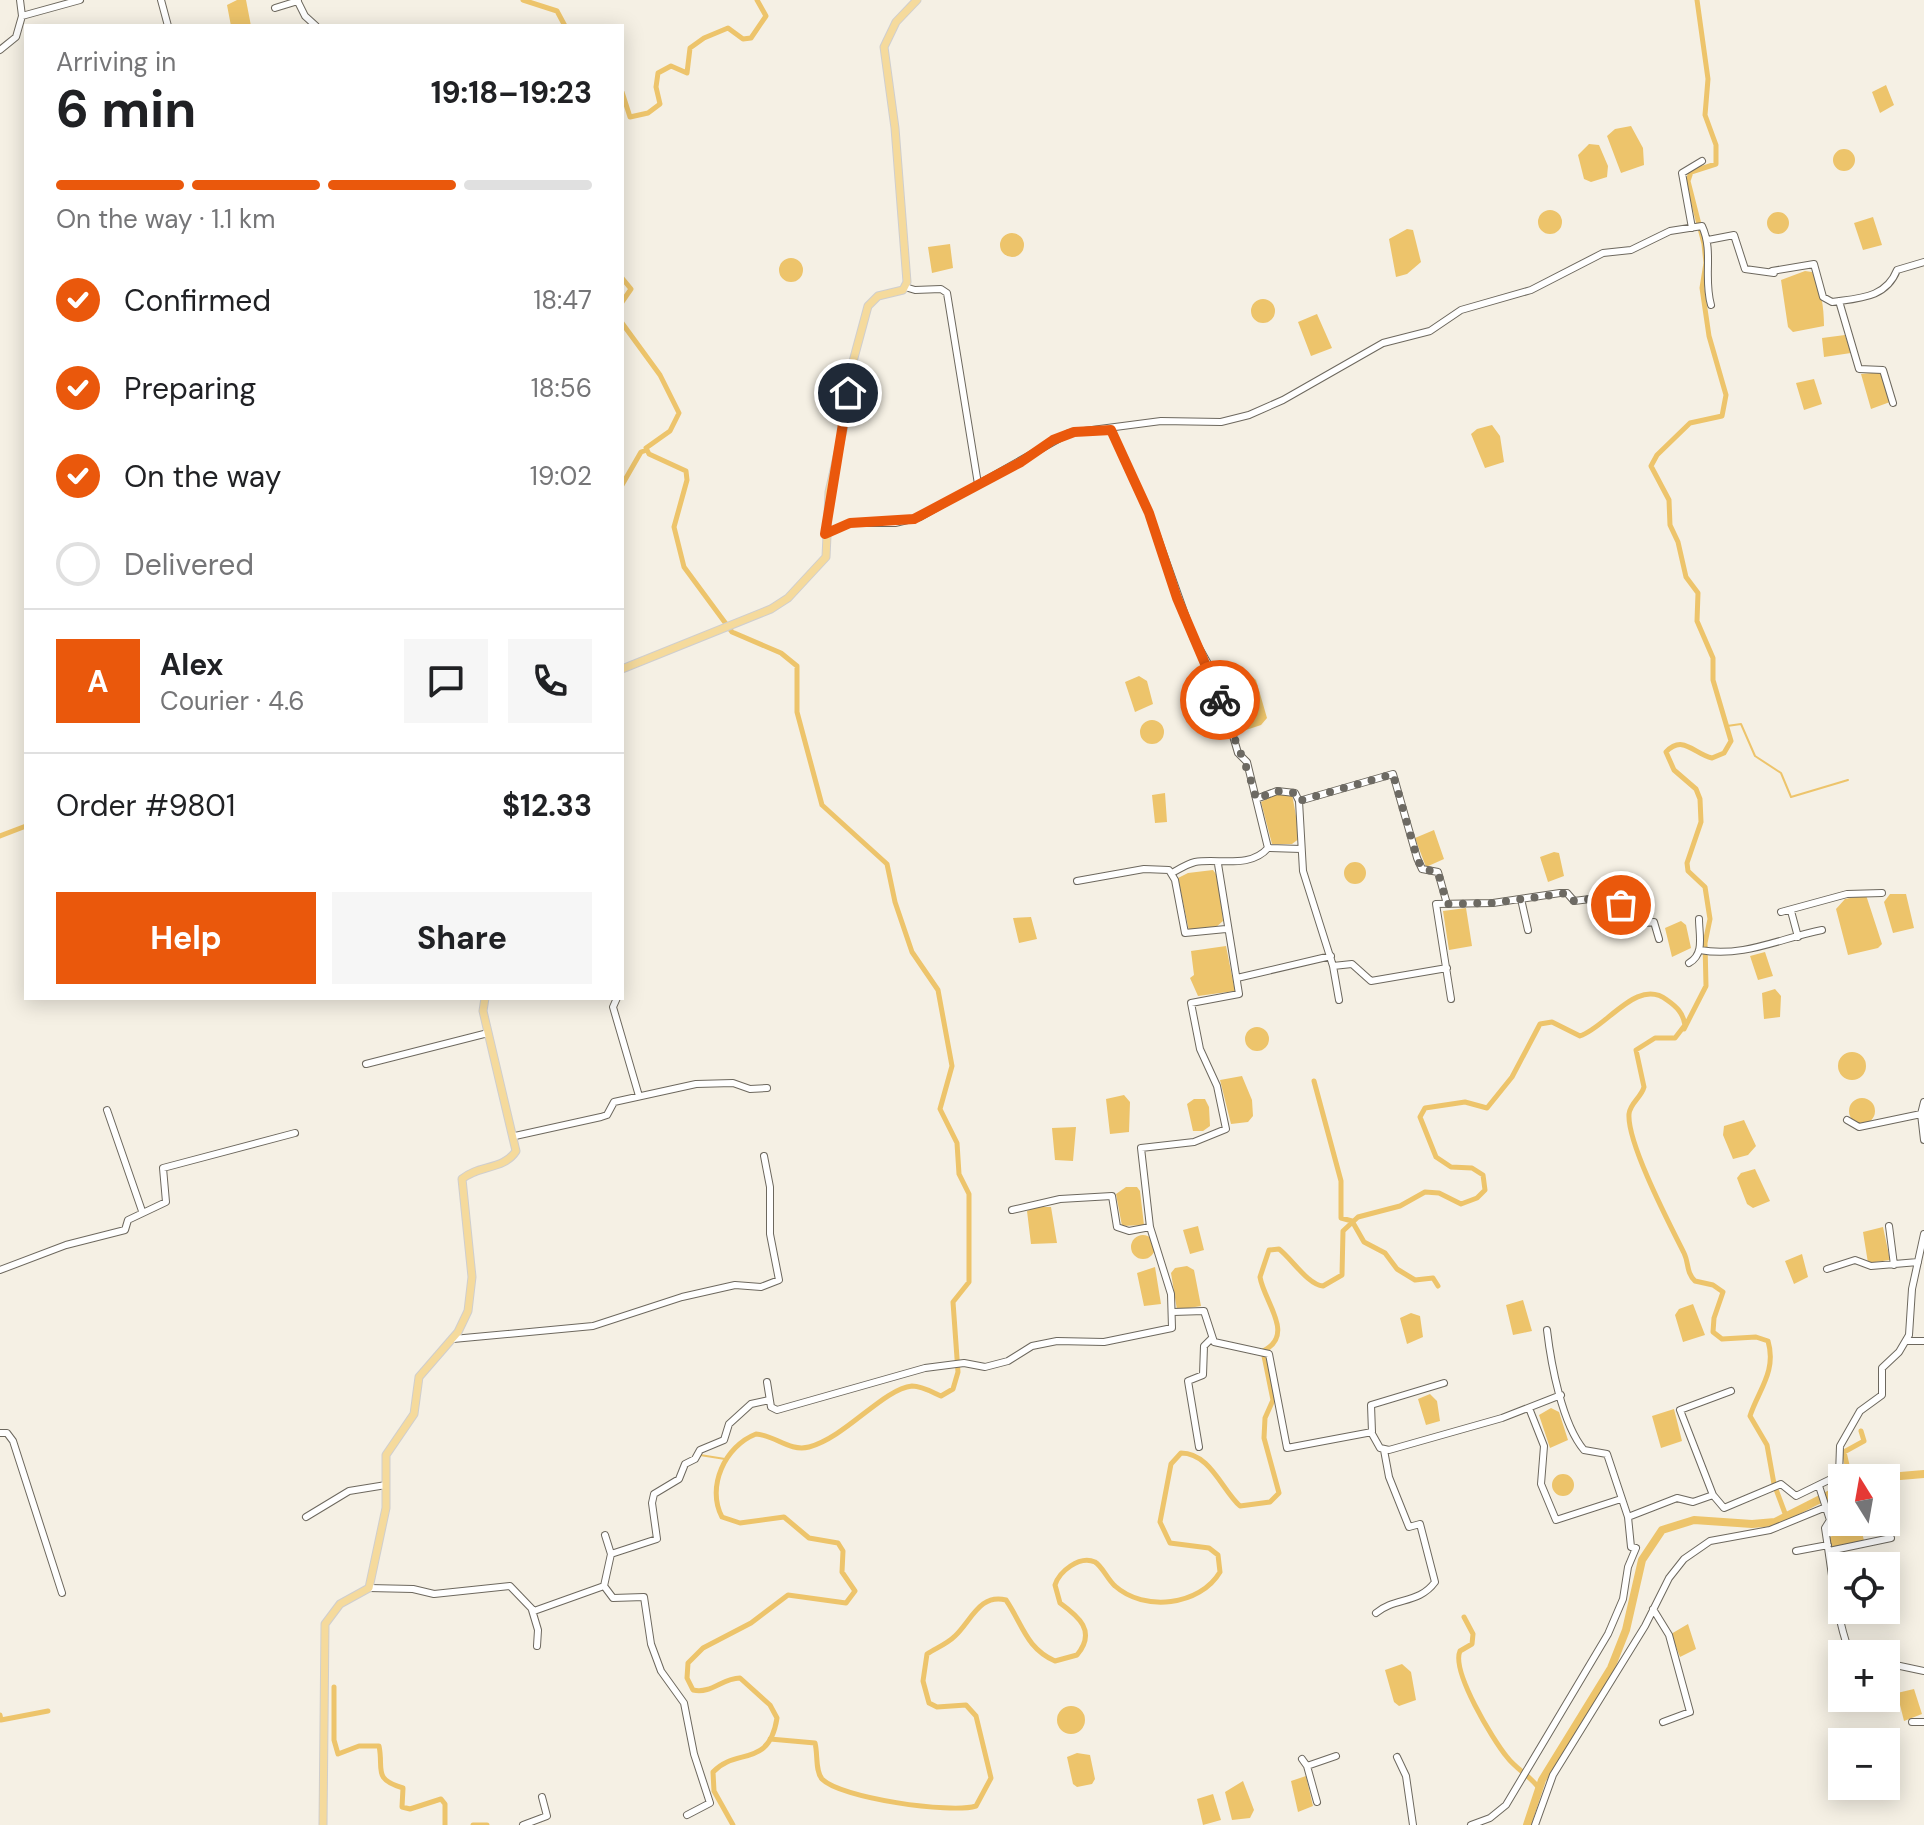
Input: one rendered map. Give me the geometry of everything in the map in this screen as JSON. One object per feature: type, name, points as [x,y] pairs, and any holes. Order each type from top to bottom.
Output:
[{"type":"main road","points":[[624,668],[771,609],[788,598],[827,553],[825,538],[831,479],[846,417],[848,380],[868,306],[875,297],[905,287],[895,128],[884,47],[896,22],[917,0]]},
{"type":"main road","points":[[323,1825],[325,1624],[340,1604],[369,1588],[386,1508],[386,1455],[414,1414],[419,1377],[453,1339],[468,1311],[472,1277],[462,1179],[511,1158],[516,1151],[515,1136],[483,1011],[485,1000]]},
{"type":"street","points":[[0,50],[16,37],[22,16],[20,0]]},
{"type":"street","points":[[22,16],[80,0]]},
{"type":"street","points":[[161,0],[167,24]]},
{"type":"street","points":[[275,8],[298,0],[305,16],[314,24]]},
{"type":"street","points":[[1702,161],[1682,173],[1695,227],[1708,240],[1707,283],[1711,305]]},
{"type":"street","points":[[825,538],[850,523],[914,519],[1069,433],[1111,430],[1147,422],[1221,422],[1249,415],[1283,400],[1383,343],[1430,331],[1449,315],[1531,290],[1603,253],[1631,250],[1670,231],[1695,227]]},
{"type":"street","points":[[1708,240],[1734,235],[1745,269],[1773,272],[1814,264],[1827,302],[1881,292],[1889,286],[1897,270],[1924,262]]},
{"type":"street","points":[[905,287],[941,289],[947,293],[953,351],[978,484]]},
{"type":"street","points":[[1839,301],[1859,369],[1883,370],[1893,403]]},
{"type":"street","points":[[1111,430],[1149,513],[1193,637],[1216,678],[1238,753],[1247,762],[1268,848]]},
{"type":"street","points":[[1299,801],[1393,774],[1417,858],[1422,869],[1438,872],[1447,904]]},
{"type":"street","points":[[1256,799],[1283,791],[1295,793],[1299,801],[1303,871],[1331,956],[1339,1000]]},
{"type":"street","points":[[1172,873],[1191,863],[1239,862],[1268,848],[1301,849]]},
{"type":"street","points":[[767,1382],[771,1407],[777,1410],[911,1371],[964,1363],[985,1367],[1008,1361],[1032,1346],[1057,1341],[1104,1342],[1169,1331],[1173,1325],[1173,1312],[1164,1263],[1158,1258],[1150,1227],[1141,1148],[1194,1142],[1226,1129],[1217,1086],[1200,1049],[1191,1003],[1239,994],[1226,929],[1218,864]]},
{"type":"street","points":[[1077,881],[1144,869],[1161,868],[1172,873]]},
{"type":"street","points":[[1172,873],[1185,933],[1226,929]]},
{"type":"street","points":[[1451,999],[1436,904],[1567,893],[1574,901],[1614,896],[1627,925],[1654,922],[1659,939]]},
{"type":"street","points":[[1781,912],[1847,894],[1882,893]]},
{"type":"street","points":[[1521,899],[1528,930]]},
{"type":"street","points":[[1791,911],[1798,937]]},
{"type":"street","points":[[1689,963],[1696,959],[1701,950],[1699,919]]},
{"type":"street","points":[[1701,950],[1713,952],[1753,948],[1822,930]]},
{"type":"street","points":[[1237,978],[1331,956]]},
{"type":"street","points":[[1333,966],[1352,964],[1371,981],[1447,968]]},
{"type":"street","points":[[616,1000],[613,1007],[639,1096]]},
{"type":"street","points":[[366,1064],[488,1033]]},
{"type":"street","points":[[515,1136],[601,1117],[607,1115],[614,1102],[696,1084],[767,1088]]},
{"type":"street","points":[[1924,1102],[1921,1114],[1924,1140]]},
{"type":"street","points":[[107,1110],[142,1211]]},
{"type":"street","points":[[1847,1120],[1859,1127],[1921,1114]]},
{"type":"street","points":[[0,1270],[66,1245],[121,1232],[128,1220],[166,1202],[163,1168],[295,1133]]},
{"type":"street","points":[[453,1339],[593,1326],[719,1288],[735,1285],[752,1289],[779,1280],[770,1234],[770,1187],[764,1156]]},
{"type":"street","points":[[1012,1210],[1060,1199],[1112,1196],[1117,1227],[1129,1231],[1150,1227]]},
{"type":"street","points":[[1889,1226],[1894,1265]]},
{"type":"street","points":[[1731,1391],[1680,1410],[1713,1495],[1724,1508],[1779,1484],[1794,1496],[1839,1475],[1837,1456],[1840,1446],[1860,1411],[1882,1395],[1882,1368],[1906,1341],[1924,1234]]},
{"type":"street","points":[[1827,1269],[1855,1260],[1871,1266],[1918,1262]]},
{"type":"street","points":[[1173,1312],[1204,1311],[1211,1339]]},
{"type":"street","points":[[1471,1825],[1499,1812],[1523,1779],[1589,1671],[1616,1617],[1636,1548],[1631,1547],[1628,1510],[1621,1499],[1609,1458],[1602,1451],[1581,1447],[1561,1395],[1547,1330]]},
{"type":"street","points":[[1211,1339],[1263,1353],[1277,1387],[1287,1448],[1371,1432],[1374,1429],[1371,1405],[1444,1383]]},
{"type":"street","points":[[1199,1447],[1188,1381],[1203,1375],[1204,1346],[1211,1339]]},
{"type":"street","points":[[1906,1341],[1924,1341]]},
{"type":"street","points":[[1384,1450],[1529,1408],[1561,1395]]},
{"type":"street","points":[[611,1554],[657,1539],[652,1497],[679,1479],[685,1464],[724,1440],[729,1424],[751,1404],[769,1400]]},
{"type":"street","points":[[1529,1408],[1544,1446],[1541,1484],[1556,1520],[1621,1499]]},
{"type":"street","points":[[1371,1432],[1384,1450],[1389,1477],[1409,1527],[1420,1524],[1435,1582],[1416,1599],[1383,1607],[1376,1613]]},
{"type":"street","points":[[0,1433],[7,1433],[13,1441],[62,1593]]},
{"type":"street","points":[[306,1517],[349,1491],[386,1485]]},
{"type":"street","points":[[1819,1486],[1828,1514]]},
{"type":"street","points":[[1628,1517],[1677,1498],[1693,1502],[1713,1495]]},
{"type":"street","points":[[1535,1825],[1553,1775],[1669,1578],[1697,1549],[1722,1538],[1770,1530],[1824,1501]]},
{"type":"street","points":[[1828,1523],[1825,1528],[1837,1620],[1845,1640]]},
{"type":"street","points":[[605,1535],[611,1554],[604,1586],[613,1598],[644,1597],[650,1617],[648,1634],[657,1660],[684,1703],[694,1754],[710,1803],[687,1815]]},
{"type":"street","points":[[1796,1551],[1891,1538]]},
{"type":"street","points":[[369,1588],[413,1589],[434,1594],[510,1586],[532,1610],[538,1630],[537,1646]]},
{"type":"street","points":[[532,1610],[604,1586]]},
{"type":"street","points":[[1653,1609],[1669,1635],[1690,1712],[1663,1722]]},
{"type":"street","points":[[1900,1666],[1924,1671]]},
{"type":"street","points":[[1912,1722],[1924,1722]]},
{"type":"street","points":[[1307,1766],[1336,1756]]},
{"type":"street","points":[[1397,1757],[1406,1776],[1413,1825]]},
{"type":"street","points":[[1302,1759],[1307,1766],[1317,1802]]},
{"type":"street","points":[[523,1825],[547,1816],[542,1797]]},
{"type":"shaded area","points":[[246,0],[251,24],[231,24],[227,5]]},
{"type":"shaded area","points":[[1886,85],[1894,105],[1880,113],[1872,92]]},
{"type":"shaded area","points":[[1631,126],[1643,148],[1644,165],[1621,173],[1607,136],[1615,129]]},
{"type":"shaded area","points":[[1589,144],[1599,145],[1608,166],[1607,177],[1591,182],[1584,179],[1578,155]]},
{"type":"shaded area","points":[[1840,149],[1848,149],[1855,160],[1848,171],[1840,171],[1833,164],[1833,156]]},
{"type":"shaded area","points":[[1550,210],[1561,217],[1562,222],[1555,233],[1550,234],[1539,227],[1538,222],[1545,211]]},
{"type":"shaded area","points":[[1774,212],[1782,212],[1789,223],[1782,234],[1774,234],[1767,227],[1767,219]]},
{"type":"shaded area","points":[[1873,217],[1882,245],[1863,250],[1854,223]]},
{"type":"shaded area","points":[[1407,229],[1413,230],[1421,262],[1407,274],[1396,277],[1389,239]]},
{"type":"shaded area","points":[[1012,233],[1023,240],[1024,245],[1017,256],[1012,257],[1001,250],[1000,245],[1007,234]]},
{"type":"shaded area","points":[[950,244],[953,268],[932,273],[928,247]]},
{"type":"shaded area","points":[[791,258],[799,262],[803,270],[799,278],[791,282],[783,278],[779,270],[783,262]]},
{"type":"shaded area","points":[[1805,271],[1812,272],[1818,285],[1824,326],[1793,332],[1788,327],[1781,280]]},
{"type":"shaded area","points":[[1258,299],[1268,299],[1275,306],[1275,316],[1268,323],[1258,323],[1251,316],[1251,306]]},
{"type":"shaded area","points":[[1317,314],[1332,348],[1311,356],[1298,322]]},
{"type":"shaded area","points":[[1845,335],[1851,353],[1824,357],[1822,338]]},
{"type":"shaded area","points":[[1882,372],[1890,402],[1871,409],[1861,374]]},
{"type":"shaded area","points":[[1814,379],[1822,404],[1804,410],[1796,383]]},
{"type":"shaded area","points":[[1492,425],[1500,436],[1504,462],[1485,468],[1471,434]]},
{"type":"shaded area","points":[[1139,676],[1147,681],[1153,704],[1135,712],[1125,682]]},
{"type":"shaded area","points":[[1251,676],[1256,680],[1267,718],[1261,725],[1240,732],[1223,687],[1229,679]]},
{"type":"shaded area","points":[[1152,720],[1163,727],[1164,732],[1157,743],[1152,744],[1141,737],[1140,732],[1147,721]]},
{"type":"shaded area","points":[[1165,793],[1167,822],[1155,823],[1152,795]]},
{"type":"shaded area","points":[[1276,794],[1292,794],[1300,838],[1292,844],[1272,844],[1261,802]]},
{"type":"shaded area","points":[[1434,830],[1444,859],[1426,867],[1415,838]]},
{"type":"shaded area","points":[[1559,853],[1564,876],[1548,882],[1540,857]]},
{"type":"shaded area","points":[[1351,862],[1359,862],[1366,873],[1359,884],[1351,884],[1344,877],[1344,869]]},
{"type":"shaded area","points":[[1213,870],[1218,877],[1223,921],[1215,928],[1189,931],[1178,878],[1188,873]]},
{"type":"shaded area","points":[[1890,894],[1906,894],[1914,928],[1893,933],[1884,902]]},
{"type":"shaded area","points":[[1866,895],[1882,944],[1878,948],[1848,955],[1836,909],[1845,899]]},
{"type":"shaded area","points":[[1466,908],[1472,946],[1449,950],[1443,911]]},
{"type":"shaded area","points":[[1031,917],[1037,939],[1019,943],[1013,918]]},
{"type":"shaded area","points":[[1681,921],[1686,925],[1691,948],[1672,957],[1665,928]]},
{"type":"shaded area","points":[[1226,946],[1235,991],[1198,996],[1190,978],[1194,975],[1191,951]]},
{"type":"shaded area","points":[[1765,952],[1773,976],[1758,980],[1750,956]]},
{"type":"shaded area","points":[[1775,989],[1781,996],[1780,1017],[1764,1019],[1762,993]]},
{"type":"shaded area","points":[[1257,1027],[1266,1030],[1269,1039],[1266,1048],[1257,1051],[1248,1048],[1245,1039],[1248,1030]]},
{"type":"shaded area","points":[[1852,1052],[1862,1056],[1866,1066],[1862,1076],[1852,1080],[1842,1076],[1838,1066],[1842,1056]]},
{"type":"shaded area","points":[[1242,1076],[1252,1100],[1253,1116],[1248,1122],[1231,1124],[1220,1080]]},
{"type":"shaded area","points":[[1124,1095],[1130,1102],[1129,1132],[1110,1134],[1106,1099]]},
{"type":"shaded area","points":[[1862,1098],[1871,1102],[1875,1111],[1871,1120],[1862,1124],[1853,1120],[1849,1111],[1853,1102]]},
{"type":"shaded area","points":[[1194,1099],[1205,1099],[1209,1107],[1210,1126],[1203,1131],[1193,1131],[1187,1104]]},
{"type":"shaded area","points":[[1744,1120],[1756,1146],[1748,1155],[1733,1159],[1723,1135],[1724,1126]]},
{"type":"shaded area","points":[[1076,1127],[1073,1161],[1055,1160],[1052,1128]]},
{"type":"shaded area","points":[[1755,1169],[1770,1201],[1753,1208],[1747,1204],[1737,1178],[1741,1173]]},
{"type":"shaded area","points":[[1126,1187],[1137,1187],[1140,1191],[1144,1225],[1122,1226],[1116,1194]]},
{"type":"shaded area","points":[[1035,1207],[1051,1207],[1057,1243],[1031,1244],[1027,1211]]},
{"type":"shaded area","points":[[1198,1226],[1204,1250],[1190,1254],[1183,1230]]},
{"type":"shaded area","points":[[1883,1227],[1890,1260],[1868,1263],[1863,1232]]},
{"type":"shaded area","points":[[1143,1235],[1151,1239],[1155,1247],[1151,1255],[1143,1259],[1135,1255],[1131,1247],[1135,1239]]},
{"type":"shaded area","points":[[1802,1254],[1808,1277],[1794,1284],[1785,1261]]},
{"type":"shaded area","points":[[1187,1266],[1194,1270],[1201,1306],[1177,1310],[1171,1273],[1175,1268]]},
{"type":"shaded area","points":[[1155,1267],[1161,1304],[1144,1306],[1137,1273]]},
{"type":"shaded area","points":[[1523,1300],[1532,1331],[1513,1335],[1506,1305]]},
{"type":"shaded area","points":[[1693,1304],[1705,1335],[1683,1342],[1675,1315],[1679,1309]]},
{"type":"shaded area","points":[[1411,1313],[1420,1316],[1423,1337],[1407,1344],[1400,1318]]},
{"type":"shaded area","points":[[1430,1394],[1437,1401],[1440,1421],[1426,1425],[1418,1399]]},
{"type":"shaded area","points":[[1551,1408],[1559,1412],[1568,1440],[1550,1448],[1539,1415]]},
{"type":"shaded area","points":[[1674,1409],[1682,1441],[1661,1448],[1652,1416]]},
{"type":"shaded area","points":[[1563,1474],[1571,1477],[1574,1485],[1571,1493],[1563,1496],[1555,1493],[1552,1485],[1555,1477]]},
{"type":"shaded area","points":[[1863,1536],[1864,1541],[1832,1549],[1829,1538]]},
{"type":"shaded area","points":[[1688,1624],[1696,1649],[1680,1657],[1671,1634]]},
{"type":"shaded area","points":[[1402,1664],[1411,1672],[1416,1700],[1399,1706],[1394,1702],[1385,1670]]},
{"type":"shaded area","points":[[1914,1689],[1922,1714],[1904,1721],[1900,1692]]},
{"type":"shaded area","points":[[1071,1706],[1081,1710],[1085,1720],[1081,1730],[1071,1734],[1061,1730],[1057,1720],[1061,1710]]},
{"type":"shaded area","points":[[1077,1753],[1090,1755],[1095,1779],[1092,1784],[1077,1787],[1073,1784],[1067,1757]]},
{"type":"shaded area","points":[[1306,1776],[1313,1806],[1298,1812],[1291,1781]]},
{"type":"shaded area","points":[[1243,1781],[1254,1810],[1250,1818],[1232,1820],[1225,1792]]},
{"type":"shaded area","points":[[1213,1794],[1221,1820],[1203,1825],[1197,1799]]},
{"type":"waterway","points":[[523,0],[557,11],[564,24]]},
{"type":"waterway","points":[[624,98],[630,117],[648,113],[660,104],[656,87],[658,73],[671,66],[687,73],[690,48],[728,28],[743,39],[751,38],[766,16],[757,0]]},
{"type":"waterway","points":[[1684,1029],[1706,986],[1705,943],[1710,919],[1705,887],[1688,871],[1687,863],[1701,822],[1700,799],[1696,789],[1674,770],[1666,752],[1683,745],[1712,758],[1724,753],[1731,741],[1713,680],[1713,658],[1697,621],[1698,593],[1686,577],[1678,542],[1670,525],[1669,500],[1651,466],[1657,455],[1690,423],[1722,416],[1726,395],[1709,336],[1702,288],[1706,263],[1704,244],[1688,181],[1691,172],[1716,164],[1716,145],[1705,115],[1708,79],[1697,0]]},
{"type":"waterway","points":[[624,280],[631,289],[624,299]]},
{"type":"waterway","points":[[624,326],[660,375],[679,413],[670,431],[646,448],[649,454],[686,471],[687,480],[674,527],[684,567],[732,632],[781,653],[797,666],[797,712],[822,805],[887,864],[895,902],[912,952],[938,990],[952,1066],[940,1109],[957,1143],[959,1174],[969,1194],[969,1282],[953,1302],[958,1372],[953,1389],[941,1396],[916,1386],[901,1389],[837,1434],[809,1447],[795,1447],[756,1434],[735,1448],[721,1469],[716,1493],[722,1517],[740,1523],[784,1517],[809,1538],[838,1543],[843,1551],[842,1572],[855,1591],[846,1603],[788,1595],[751,1623],[703,1648],[688,1663],[687,1678],[693,1690],[706,1690],[740,1678],[770,1705],[777,1718],[773,1734],[759,1751],[732,1760],[713,1772],[714,1791],[733,1825]]},
{"type":"waterway","points":[[624,482],[641,452],[647,450]]},
{"type":"waterway","points":[[1727,726],[1741,724],[1755,756],[1781,773],[1791,797],[1848,780]]},
{"type":"waterway","points":[[0,836],[24,827]]},
{"type":"waterway","points":[[770,1739],[815,1743],[818,1772],[822,1779],[850,1792],[921,1806],[976,1806],[991,1778],[976,1716],[966,1705],[937,1707],[929,1703],[923,1681],[927,1654],[952,1639],[983,1604],[997,1599],[1006,1600],[1031,1643],[1045,1656],[1055,1661],[1077,1655],[1083,1646],[1085,1631],[1079,1619],[1060,1603],[1055,1585],[1065,1570],[1083,1561],[1095,1562],[1115,1586],[1141,1600],[1171,1602],[1199,1592],[1211,1583],[1220,1572],[1218,1555],[1209,1548],[1170,1543],[1160,1522],[1171,1464],[1181,1453],[1200,1459],[1208,1466],[1240,1506],[1270,1502],[1279,1493],[1264,1438],[1265,1418],[1273,1400],[1263,1351],[1273,1344],[1278,1327],[1260,1277],[1269,1250],[1279,1249],[1306,1276],[1323,1286],[1342,1275],[1343,1231],[1358,1217],[1400,1206],[1425,1192],[1439,1193],[1461,1204],[1477,1198],[1485,1190],[1483,1175],[1472,1168],[1451,1167],[1436,1157],[1420,1117],[1425,1108],[1465,1102],[1487,1108],[1512,1077],[1540,1024],[1552,1022],[1580,1036],[1633,999],[1645,995],[1656,995],[1671,1003],[1681,1014],[1685,1025],[1675,1038],[1655,1038],[1636,1050],[1644,1087],[1631,1107],[1630,1127],[1650,1184],[1684,1253],[1692,1278],[1723,1292],[1714,1318],[1713,1332],[1722,1339],[1756,1337],[1768,1341],[1768,1371],[1750,1416],[1767,1445],[1774,1484],[1786,1516]]},
{"type":"waterway","points":[[1314,1081],[1341,1181],[1341,1218],[1352,1221],[1364,1242],[1385,1253],[1397,1269],[1415,1280],[1433,1278],[1438,1286]]},
{"type":"waterway","points":[[1847,1464],[1844,1452],[1864,1441],[1861,1431]]},
{"type":"waterway","points":[[700,1455],[725,1459]]},
{"type":"waterway","points":[[1900,1476],[1924,1474]]},
{"type":"waterway","points":[[1527,1825],[1542,1780],[1611,1668],[1626,1630],[1642,1560],[1662,1530],[1694,1520],[1752,1524],[1775,1522],[1828,1495]]},
{"type":"waterway","points":[[1464,1617],[1473,1634],[1472,1644],[1460,1651],[1459,1661],[1467,1689],[1501,1748],[1538,1787]]},
{"type":"waterway","points":[[334,1687],[334,1740],[338,1754],[359,1746],[379,1746],[383,1777],[403,1788],[402,1807],[410,1809],[441,1799],[445,1804],[445,1825]]},
{"type":"waterway","points":[[0,1715],[1,1720],[48,1711]]},
{"type":"waterway","points":[[473,1825],[487,1825]]},
{"type":"way so far","points":[[1220,700],[1238,753],[1247,762],[1256,799],[1283,791],[1295,793],[1299,801],[1386,773],[1393,774],[1417,858],[1425,871],[1438,872],[1447,904],[1493,903],[1567,893],[1574,901],[1614,896],[1621,905]]},
{"type":"route","points":[[848,393],[846,417],[838,441],[829,492],[825,534],[850,523],[883,524],[914,519],[1021,462],[1053,440],[1074,432],[1111,430],[1149,513],[1193,637],[1206,666],[1216,678],[1220,700]]}]
